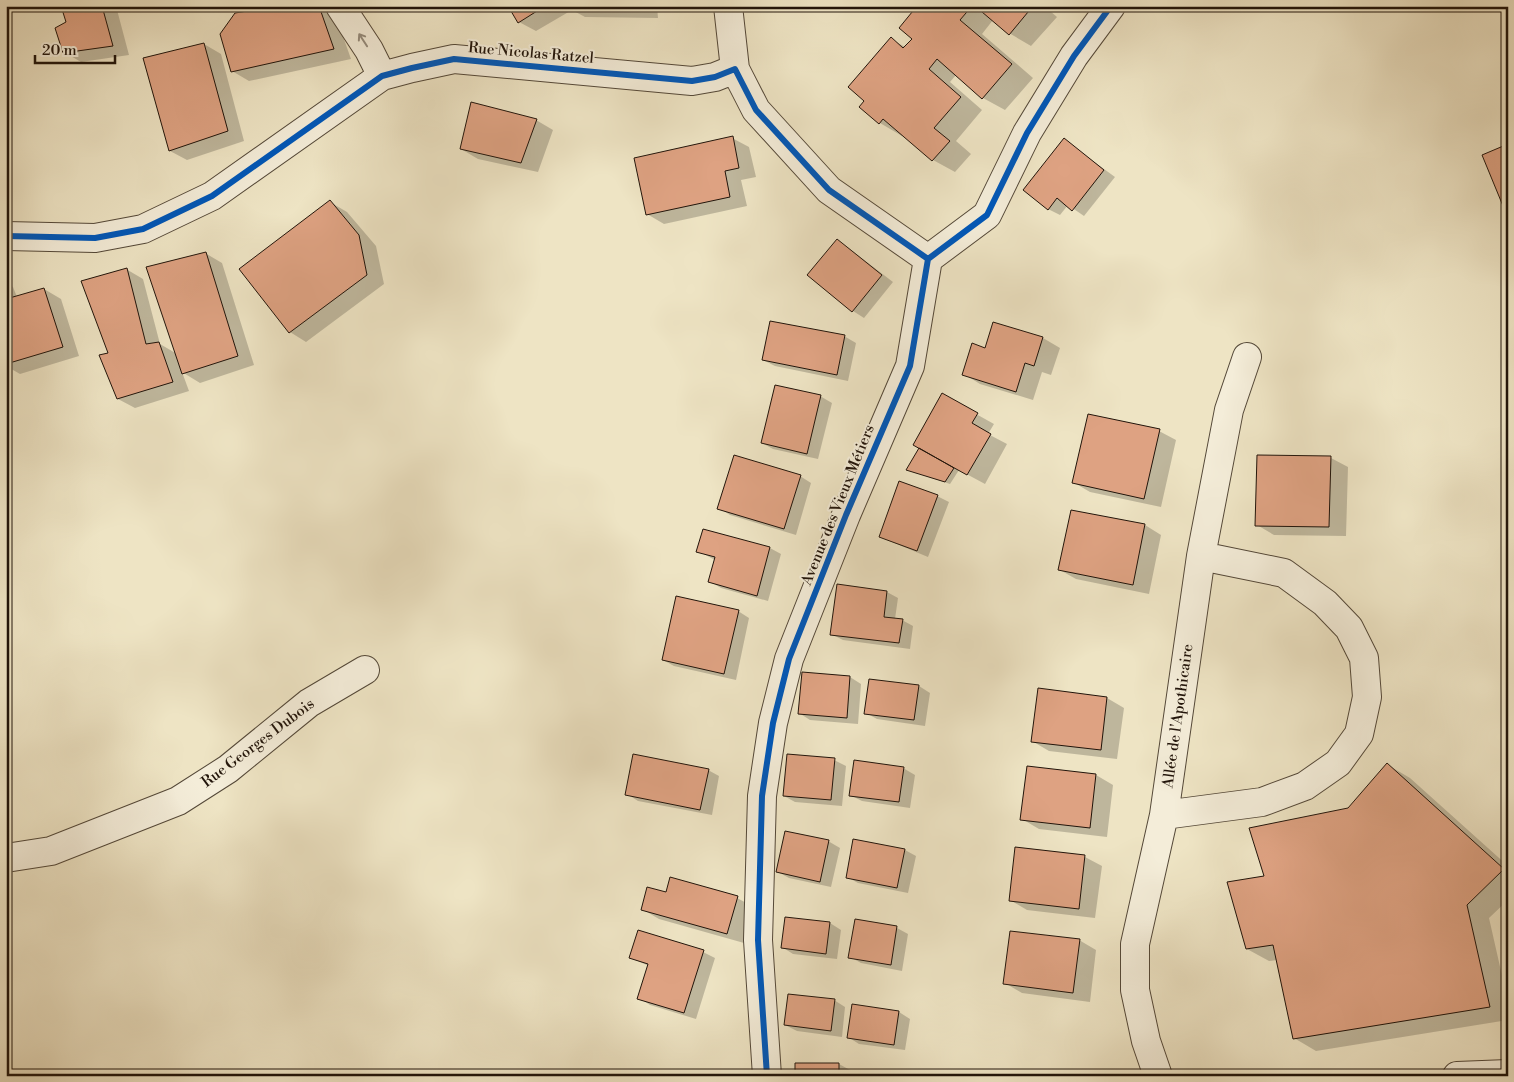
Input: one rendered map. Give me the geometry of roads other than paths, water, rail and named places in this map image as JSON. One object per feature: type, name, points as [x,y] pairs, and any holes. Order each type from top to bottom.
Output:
[{"type":"street","points":[[340,6],[369,50],[382,76]]},
{"type":"street","points":[[728,6],[735,69],[756,110],[829,190],[928,259],[987,215],[1027,133],[1074,56],[1111,6]]},
{"type":"street","name":"Rue Nicolas Ratzel","points":[[6,236],[95,238],[144,229],[212,196],[382,76],[454,59],[692,81],[735,69]]},
{"type":"street","name":"Avenue des Vieux Métiers","points":[[767,1076],[758,940],[762,796],[772,723],[789,660],[846,515],[910,366],[928,259]]},
{"type":"street","name":"Allée de l'Apothicaire","points":[[1158,1076],[1146,1041],[1135,990],[1135,944],[1164,815],[1201,556],[1229,410],[1247,357]]},
{"type":"street","points":[[1164,815],[1262,802],[1305,786],[1338,763],[1359,734],[1367,697],[1364,658],[1349,628],[1325,602],[1284,574],[1201,556]]},
{"type":"street","name":"Rue Georges Dubois","points":[[6,858],[51,851],[178,801],[228,769],[309,703],[365,670]]},
{"type":"street","points":[[1457,1076],[1508,1074]]}]
